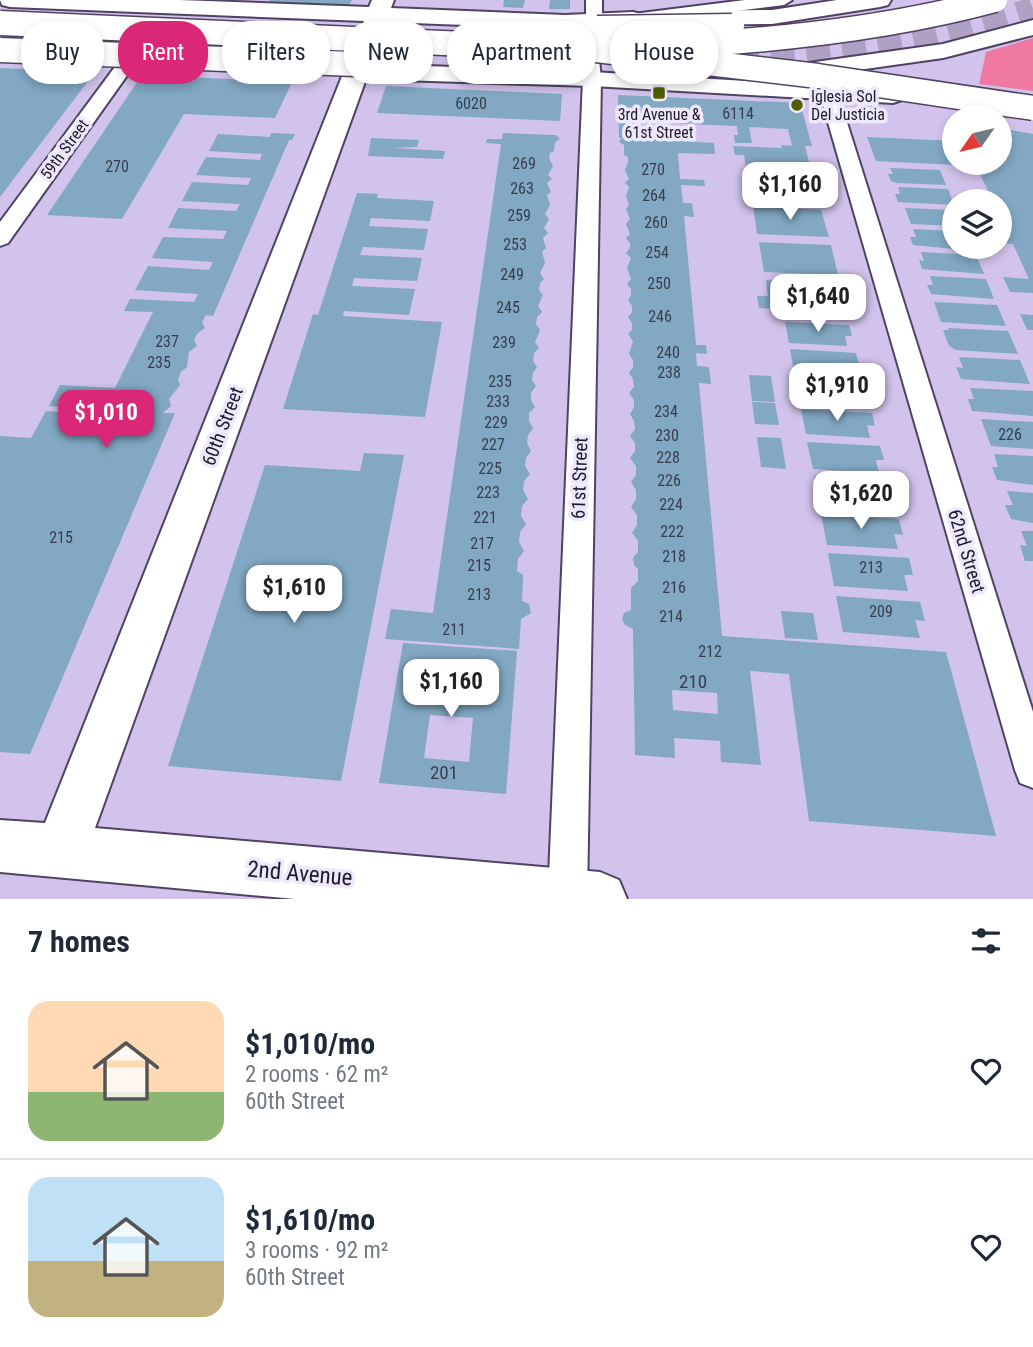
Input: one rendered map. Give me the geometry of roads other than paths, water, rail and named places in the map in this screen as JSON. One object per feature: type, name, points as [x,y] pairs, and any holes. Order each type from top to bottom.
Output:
[{"type":"main road","points":[[10,0],[170,3],[378,16]]},
{"type":"main road","points":[[0,17],[378,16],[594,11],[633,19],[772,17],[880,0]]},
{"type":"main road","points":[[0,7],[489,27],[632,29],[769,25],[879,12],[935,0]]},
{"type":"main road","points":[[0,25],[543,52],[727,43],[840,31],[952,13],[995,0]]},
{"type":"main road","points":[[0,52],[517,68],[778,52],[901,35],[1021,5]]},
{"type":"main road","points":[[0,25],[376,38],[610,51]]},
{"type":"main road","points":[[596,69],[775,74],[963,47],[1033,27]]},
{"type":"main road","points":[[0,36],[344,63]]},
{"type":"main road","points":[[0,36],[479,57],[793,81],[1033,119]]},
{"type":"main road","points":[[0,52],[118,59]]},
{"type":"main road","points":[[208,61],[344,64]]},
{"type":"main road","points":[[718,63],[934,84],[1033,98]]},
{"type":"main road","points":[[718,63],[1033,110]]},
{"type":"main road","points":[[596,69],[1033,110]]},
{"type":"main road","points":[[775,74],[887,95]]},
{"type":"main road","name":"60th Street","points":[[61,852],[352,84]]},
{"type":"main road","name":"2nd Avenue","points":[[0,846],[583,898]]},
{"type":"street","points":[[633,19],[784,0]]},
{"type":"street","name":"59th Street","points":[[0,239],[118,75]]},
{"type":"street","name":"61st Street","points":[[583,898],[591,84]]},
{"type":"street","name":"62nd Street","points":[[828,91],[1033,770]]},
{"type":"tunnel","points":[[735,63],[811,57],[923,40],[1033,9]]},
{"type":"place","name":"3rd Avenue & 61st Street","points":[[659,93]]},
{"type":"place","name":"Iglesia Sol Del Justicia","points":[[797,105]]}]
